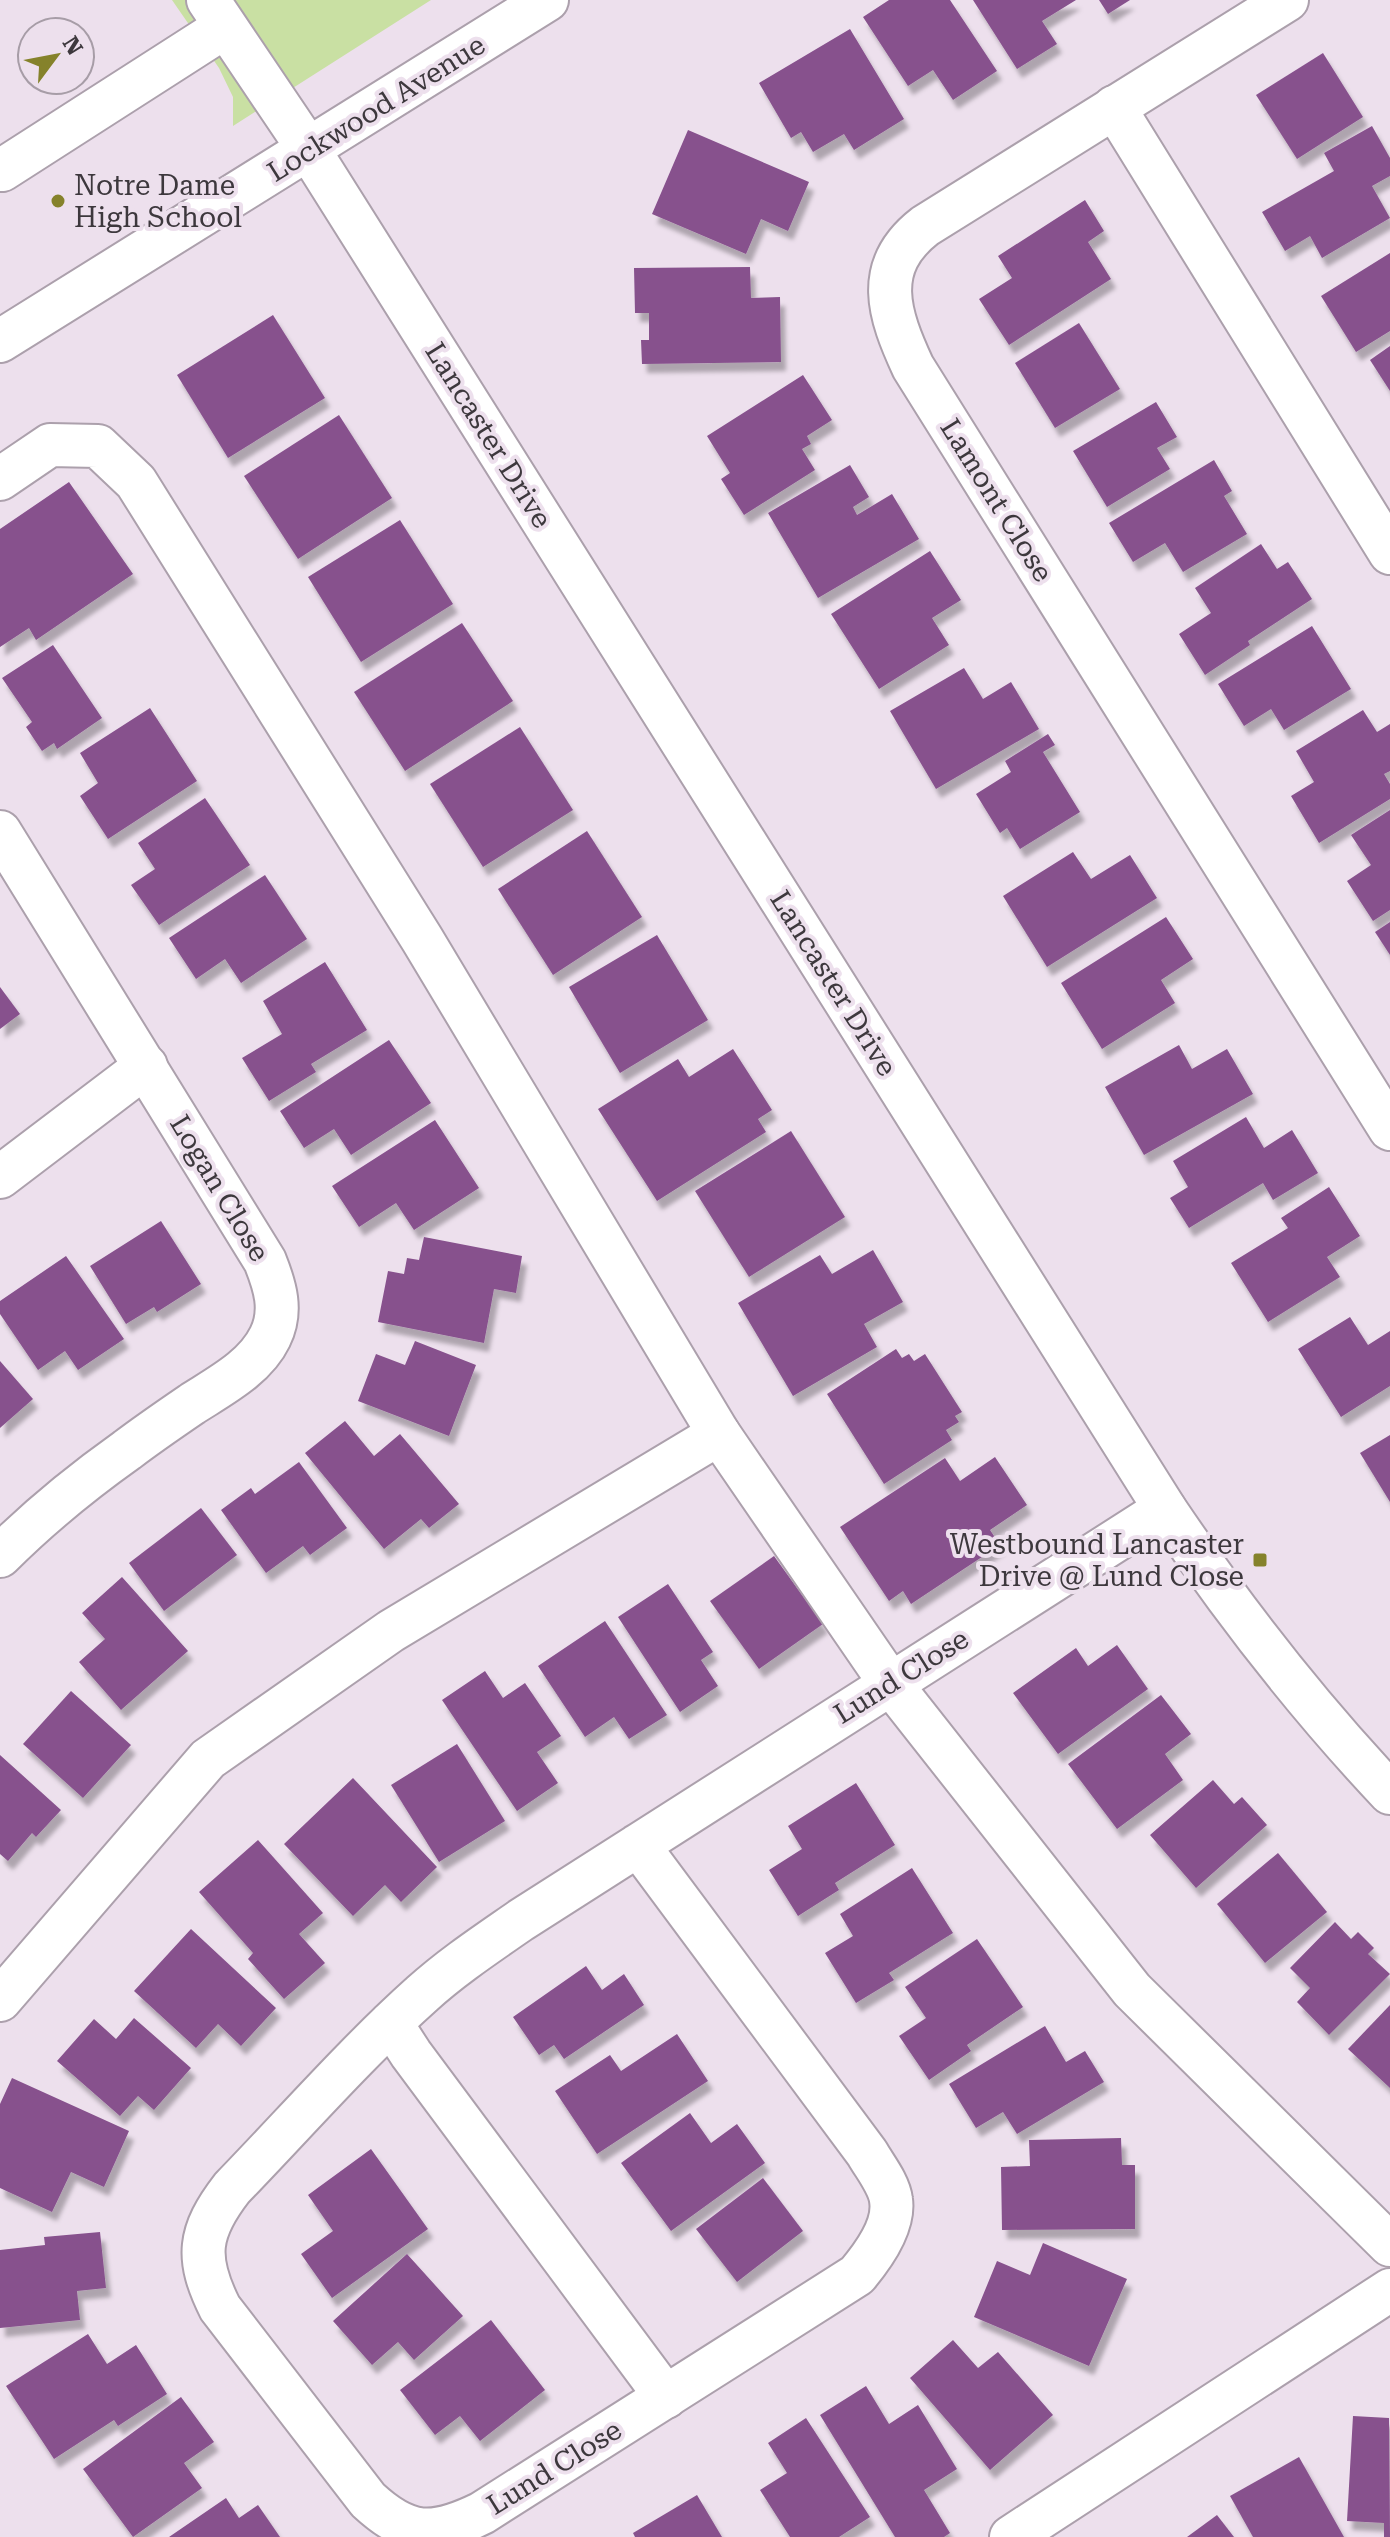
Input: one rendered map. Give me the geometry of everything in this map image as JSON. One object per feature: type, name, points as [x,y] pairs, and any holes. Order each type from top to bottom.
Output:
[{"type":"street","name":"Lockwood Avenue","points":[[0,341],[547,0]]},
{"type":"street","name":"Lamont Close","points":[[1287,0],[911,236],[889,280],[889,303],[897,333],[913,367],[1390,1129]]},
{"type":"street","name":"Lancaster Drive","points":[[217,13],[309,150],[1165,1509],[1266,1650],[1390,1793]]},
{"type":"street","points":[[2,170],[217,13]]},
{"type":"street","points":[[1114,107],[1390,553]]},
{"type":"street","points":[[0,479],[50,445],[98,446],[136,482],[422,939],[719,1434],[890,1683],[1132,1990],[1390,2245]]},
{"type":"street","name":"Logan Close","points":[[0,832],[265,1261],[275,1287],[278,1316],[270,1338],[238,1374],[124,1451],[34,1523],[0,1556]]},
{"type":"street","points":[[0,1177],[146,1066]]},
{"type":"street","points":[[0,2000],[208,1759],[391,1631],[719,1434]]},
{"type":"street","name":"Lund Close","points":[[638,1845],[867,2153],[891,2199],[888,2222],[871,2260],[857,2275],[482,2513],[459,2524],[435,2530],[408,2529],[386,2518],[368,2500],[220,2308],[208,2285],[203,2263],[204,2240],[215,2211],[232,2188],[391,2023],[424,1992],[475,1953],[638,1845],[1165,1509]]},
{"type":"street","points":[[391,2023],[666,2397]]},
{"type":"street","points":[[1011,2537],[1390,2290]]},
{"type":"green space","points":[[172,0],[431,0],[233,126],[233,97],[219,68]]},
{"type":"building","points":[[889,0],[950,0],[997,71],[953,100],[933,70],[908,86],[863,17]]},
{"type":"building","points":[[973,0],[1076,0],[1042,21],[1057,44],[1017,69]]},
{"type":"building","points":[[1099,0],[1130,0],[1108,14]]},
{"type":"building","points":[[850,29],[904,119],[854,150],[844,134],[813,152],[801,132],[791,138],[759,83]]},
{"type":"building","points":[[1323,53],[1363,117],[1297,159],[1256,95]]},
{"type":"building","points":[[1372,126],[1390,158],[1390,176],[1372,186],[1390,218],[1322,258],[1310,236],[1285,251],[1262,212],[1334,171],[1324,153]]},
{"type":"building","points":[[688,130],[809,182],[788,231],[761,219],[746,254],[652,214]]},
{"type":"building","points":[[1085,200],[1104,231],[1088,242],[1111,279],[1009,345],[979,299],[1012,278],[998,256]]},
{"type":"building","points":[[1390,253],[1390,331],[1356,352],[1321,296]]},
{"type":"building","points":[[750,267],[751,298],[780,297],[781,362],[642,364],[641,340],[649,340],[649,313],[635,313],[634,268]]},
{"type":"building","points":[[273,315],[325,398],[228,458],[177,375]]},
{"type":"building","points":[[1079,323],[1120,389],[1055,428],[1015,363]]},
{"type":"building","points":[[1390,346],[1390,391],[1370,360]]},
{"type":"building","points":[[803,375],[832,420],[807,436],[811,444],[802,449],[815,470],[744,515],[721,479],[730,473],[707,436]]},
{"type":"building","points":[[1156,402],[1177,437],[1157,448],[1170,469],[1107,507],[1073,451]]},
{"type":"building","points":[[339,415],[392,498],[298,559],[244,476]]},
{"type":"building","points":[[1214,460],[1232,491],[1224,496],[1247,534],[1183,572],[1165,543],[1133,562],[1109,523]]},
{"type":"building","points":[[850,465],[869,497],[853,507],[857,515],[892,494],[919,539],[818,598],[768,513]]},
{"type":"building","points":[[69,482],[133,574],[36,640],[29,628],[0,647],[0,529]]},
{"type":"building","points":[[400,520],[453,604],[361,662],[308,577]]},
{"type":"building","points":[[1261,544],[1277,569],[1288,562],[1312,599],[1248,641],[1250,645],[1205,675],[1179,634],[1211,613],[1195,588]]},
{"type":"building","points":[[930,551],[961,600],[932,618],[949,645],[879,689],[831,614]]},
{"type":"building","points":[[462,623],[513,701],[405,771],[354,692]]},
{"type":"building","points":[[1312,626],[1351,689],[1284,730],[1271,709],[1244,726],[1218,684]]},
{"type":"building","points":[[53,645],[102,718],[57,749],[54,743],[42,751],[26,727],[32,722],[2,678]]},
{"type":"building","points":[[964,668],[983,699],[1011,682],[1039,729],[936,789],[890,711]]},
{"type":"building","points":[[150,708],[197,781],[108,839],[80,796],[98,783],[80,753]]},
{"type":"building","points":[[1363,710],[1377,732],[1390,724],[1390,771],[1384,774],[1390,784],[1390,799],[1319,843],[1291,796],[1314,782],[1296,751]]},
{"type":"building","points":[[520,727],[573,810],[483,867],[430,784]]},
{"type":"building","points":[[1048,734],[1055,745],[1043,752],[1080,812],[1020,849],[1007,828],[1000,833],[976,794],[1011,772],[1005,761]]},
{"type":"building","points":[[205,798],[250,865],[159,925],[131,885],[155,869],[138,843]]},
{"type":"building","points":[[1390,810],[1390,910],[1373,921],[1347,881],[1371,865],[1351,835]]},
{"type":"building","points":[[587,831],[642,917],[553,975],[498,889]]},
{"type":"building","points":[[1073,852],[1091,879],[1130,855],[1157,898],[1047,967],[1003,896]]},
{"type":"building","points":[[265,875],[307,939],[241,983],[225,959],[196,979],[169,938]]},
{"type":"building","points":[[1166,917],[1193,959],[1161,980],[1175,1003],[1102,1049],[1061,983]]},
{"type":"building","points":[[1390,922],[1390,955],[1375,932]]},
{"type":"building","points":[[657,935],[708,1020],[620,1073],[569,987]]},
{"type":"building","points":[[325,962],[367,1030],[311,1064],[316,1072],[269,1101],[242,1058],[282,1034],[263,1001]]},
{"type":"building","points":[[0,987],[20,1014],[0,1029]]},
{"type":"building","points":[[389,1040],[431,1103],[351,1155],[334,1129],[304,1148],[280,1111]]},
{"type":"building","points":[[1179,1045],[1192,1069],[1227,1049],[1253,1094],[1144,1155],[1105,1087]]},
{"type":"building","points":[[733,1049],[772,1110],[758,1119],[766,1132],[657,1201],[598,1109],[678,1059],[689,1077]]},
{"type":"building","points":[[1246,1117],[1264,1148],[1292,1130],[1318,1173],[1273,1200],[1263,1183],[1189,1228],[1170,1198],[1188,1187],[1173,1161]]},
{"type":"building","points":[[435,1120],[479,1188],[414,1230],[396,1203],[359,1227],[332,1186]]},
{"type":"building","points":[[791,1131],[845,1217],[749,1277],[695,1191]]},
{"type":"building","points":[[1329,1187],[1360,1236],[1327,1257],[1340,1277],[1268,1322],[1231,1263],[1288,1228],[1281,1218]]},
{"type":"building","points":[[161,1221],[201,1284],[157,1312],[154,1307],[126,1324],[90,1266]]},
{"type":"building","points":[[424,1237],[522,1256],[516,1293],[494,1289],[484,1343],[378,1322],[388,1271],[404,1274],[407,1258],[419,1260]]},
{"type":"building","points":[[873,1250],[903,1302],[864,1324],[877,1347],[793,1396],[738,1303],[820,1255],[832,1274]]},
{"type":"building","points":[[66,1256],[124,1339],[78,1370],[65,1351],[38,1370],[0,1314],[0,1301]]},
{"type":"building","points":[[1350,1317],[1368,1345],[1390,1331],[1390,1386],[1341,1417],[1298,1349]]},
{"type":"building","points":[[415,1341],[476,1365],[449,1436],[358,1401],[376,1354],[405,1365]]},
{"type":"building","points":[[896,1349],[902,1358],[909,1354],[914,1361],[925,1354],[962,1412],[955,1416],[959,1422],[946,1430],[952,1440],[884,1484],[827,1394]]},
{"type":"building","points":[[0,1361],[33,1399],[0,1428]]},
{"type":"building","points":[[345,1421],[374,1456],[400,1434],[459,1504],[429,1528],[421,1519],[384,1549],[305,1453]]},
{"type":"building","points":[[1390,1435],[1390,1502],[1360,1453]]},
{"type":"building","points":[[995,1457],[1027,1505],[990,1530],[1000,1545],[911,1604],[903,1591],[889,1601],[840,1527],[945,1458],[960,1481]]},
{"type":"building","points":[[299,1462],[347,1528],[310,1555],[303,1546],[266,1573],[221,1510],[251,1488],[255,1494]]},
{"type":"building","points":[[201,1508],[237,1555],[164,1611],[129,1563]]},
{"type":"building","points":[[774,1556],[823,1624],[759,1669],[710,1601]]},
{"type":"building","points":[[122,1577],[188,1651],[121,1710],[79,1662],[105,1639],[82,1613]]},
{"type":"building","points":[[668,1584],[713,1652],[701,1660],[718,1686],[680,1712],[618,1617]]},
{"type":"building","points":[[605,1621],[667,1715],[629,1739],[614,1717],[585,1737],[538,1666]]},
{"type":"building","points":[[1117,1645],[1148,1689],[1058,1754],[1013,1693],[1076,1648],[1088,1666]]},
{"type":"building","points":[[485,1671],[503,1698],[525,1683],[561,1736],[537,1752],[558,1783],[517,1811],[442,1700]]},
{"type":"building","points":[[71,1691],[131,1745],[83,1798],[23,1744]]},
{"type":"building","points":[[1161,1695],[1191,1734],[1165,1754],[1183,1780],[1117,1829],[1068,1764]]},
{"type":"building","points":[[457,1744],[505,1821],[439,1862],[391,1785]]},
{"type":"building","points":[[0,1755],[61,1810],[36,1837],[32,1833],[8,1861],[0,1854]]},
{"type":"building","points":[[353,1778],[437,1867],[401,1902],[385,1885],[353,1916],[284,1844]]},
{"type":"building","points":[[1213,1780],[1234,1804],[1242,1797],[1267,1825],[1196,1888],[1150,1835]]},
{"type":"building","points":[[856,1783],[895,1845],[835,1883],[839,1890],[798,1916],[769,1870],[802,1849],[788,1826]]},
{"type":"building","points":[[258,1840],[323,1913],[299,1934],[325,1963],[284,1999],[248,1959],[253,1953],[199,1892]]},
{"type":"building","points":[[1278,1853],[1327,1912],[1265,1963],[1217,1904]]},
{"type":"building","points":[[912,1868],[953,1933],[889,1973],[894,1980],[856,2003],[825,1953],[853,1936],[840,1914]]},
{"type":"building","points":[[1335,1922],[1351,1939],[1358,1932],[1374,1948],[1368,1954],[1390,1974],[1329,2035],[1297,2002],[1310,1988],[1290,1968]]},
{"type":"building","points":[[191,1929],[276,2008],[241,2046],[218,2024],[196,2048],[134,1991]]},
{"type":"building","points":[[977,1939],[1023,2007],[967,2045],[971,2051],[929,2080],[899,2036],[926,2018],[905,1987]]},
{"type":"building","points":[[586,1966],[602,1990],[624,1974],[644,2005],[564,2059],[554,2045],[539,2055],[513,2017]]},
{"type":"building","points":[[1390,2005],[1390,2088],[1348,2049]]},
{"type":"building","points":[[134,2018],[191,2068],[154,2110],[138,2096],[120,2116],[57,2061],[94,2019],[116,2039]]},
{"type":"building","points":[[1045,2026],[1066,2062],[1085,2051],[1104,2082],[1017,2134],[1003,2112],[976,2128],[949,2084]]},
{"type":"building","points":[[677,2034],[708,2081],[597,2154],[555,2091],[610,2055],[621,2071]]},
{"type":"building","points":[[12,2078],[129,2131],[104,2187],[71,2172],[52,2212],[0,2188],[0,2104]]},
{"type":"building","points":[[690,2113],[711,2143],[737,2124],[765,2163],[671,2231],[621,2163]]},
{"type":"building","points":[[1121,2138],[1122,2165],[1135,2165],[1135,2229],[1002,2230],[1001,2167],[1030,2166],[1029,2140]]},
{"type":"building","points":[[371,2149],[428,2229],[332,2298],[301,2254],[333,2231],[308,2195]]},
{"type":"building","points":[[763,2178],[803,2231],[737,2282],[696,2229]]},
{"type":"building","points":[[100,2232],[106,2288],[77,2291],[80,2320],[0,2328],[0,2250],[45,2245],[44,2237]]},
{"type":"building","points":[[1043,2243],[1127,2279],[1089,2366],[974,2317],[997,2261],[1030,2275]]},
{"type":"building","points":[[407,2254],[463,2316],[414,2360],[398,2342],[372,2365],[333,2321]]},
{"type":"building","points":[[491,2320],[545,2390],[480,2441],[460,2416],[435,2435],[400,2390]]},
{"type":"building","points":[[88,2334],[107,2364],[136,2345],[167,2394],[118,2426],[114,2420],[54,2459],[6,2386]]},
{"type":"building","points":[[953,2340],[978,2368],[998,2352],[1053,2415],[990,2470],[910,2378]]},
{"type":"building","points":[[866,2386],[889,2424],[918,2405],[957,2469],[924,2490],[950,2533],[944,2537],[895,2537],[820,2415]]},
{"type":"building","points":[[181,2397],[214,2442],[184,2463],[202,2488],[133,2537],[83,2469]]},
{"type":"building","points":[[1353,2416],[1389,2418],[1390,2537],[1384,2537],[1384,2523],[1347,2521]]},
{"type":"building","points":[[806,2418],[870,2517],[839,2537],[790,2537],[760,2490],[787,2473],[768,2443]]},
{"type":"building","points":[[1299,2457],[1344,2537],[1253,2537],[1230,2496]]},
{"type":"building","points":[[697,2495],[722,2537],[635,2537],[633,2533]]},
{"type":"building","points":[[226,2498],[239,2518],[258,2505],[280,2537],[169,2537]]},
{"type":"building","points":[[1217,2515],[1234,2537],[1187,2537]]},
{"type":"place","name":"Notre Dame High School","points":[[58,201]]},
{"type":"place","name":"Westbound Lancaster Drive @ Lund Close","points":[[1260,1560]]}]
